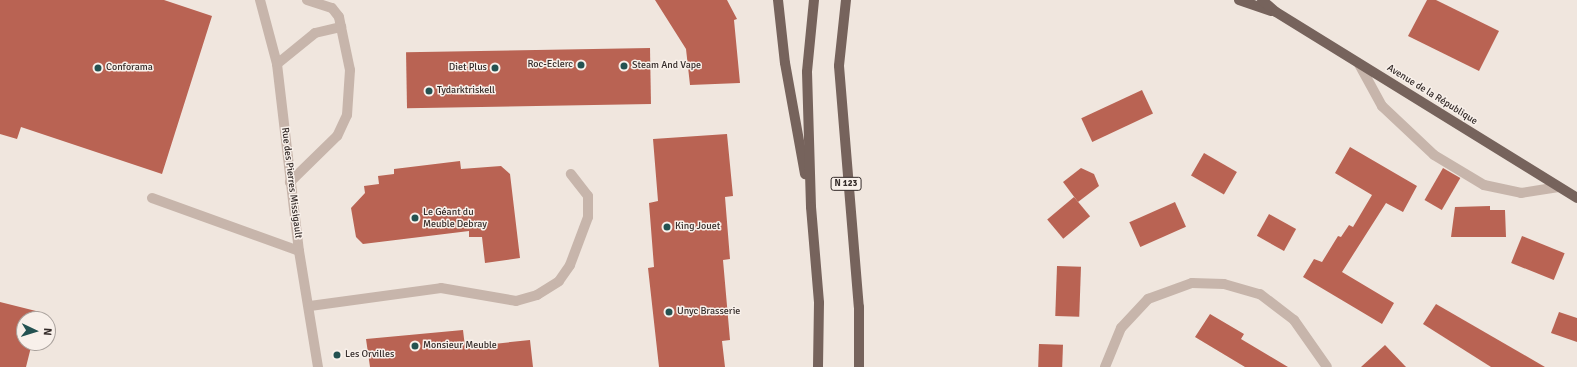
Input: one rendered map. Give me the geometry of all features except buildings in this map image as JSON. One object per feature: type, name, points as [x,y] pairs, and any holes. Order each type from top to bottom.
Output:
[{"type":"main road","points":[[778,0],[785,63],[811,207]]},
{"type":"main road","points":[[814,0],[807,72],[811,207],[819,303],[818,367]]},
{"type":"main road","name":"N 123","points":[[846,0],[840,66],[859,307],[859,367]]},
{"type":"main road","name":"Avenue de la République","points":[[1239,0],[1276,12]]},
{"type":"main road","name":"Avenue de la République","points":[[1262,0],[1276,12],[1577,198]]},
{"type":"street","name":"Rue des Pierres Missigault","points":[[260,0],[266,10],[277,64],[299,250],[310,306],[318,367]]},
{"type":"street","points":[[290,182],[337,136],[347,115],[350,70],[339,17],[332,8],[307,0]]},
{"type":"street","points":[[277,64],[315,33],[341,27]]},
{"type":"street","points":[[1359,64],[1382,106],[1434,155],[1484,185],[1521,193],[1559,187]]},
{"type":"street","points":[[310,306],[442,288],[516,301],[537,295],[559,281],[570,265],[588,217],[588,196],[571,174]]},
{"type":"street","points":[[152,198],[299,250]]},
{"type":"street","points":[[1105,367],[1121,328],[1148,299],[1192,283],[1224,284],[1260,294],[1294,320],[1327,367]]},
{"type":"place","name":"Roc-Eclerc","points":[[581,65]]},
{"type":"place","name":"Steam And Vape","points":[[624,66]]},
{"type":"place","name":"Conforama","points":[[98,68]]},
{"type":"place","name":"Diet Plus","points":[[495,68]]},
{"type":"place","name":"Tydarktriskell","points":[[429,91]]},
{"type":"place","name":"Le Géant du Meuble Debray","points":[[415,218]]},
{"type":"place","name":"King Jouet","points":[[667,227]]},
{"type":"place","name":"Unyc Brasserie","points":[[669,312]]},
{"type":"place","name":"Monsieur Meuble","points":[[415,346]]},
{"type":"place","name":"Les Orvilles","points":[[337,355]]}]
